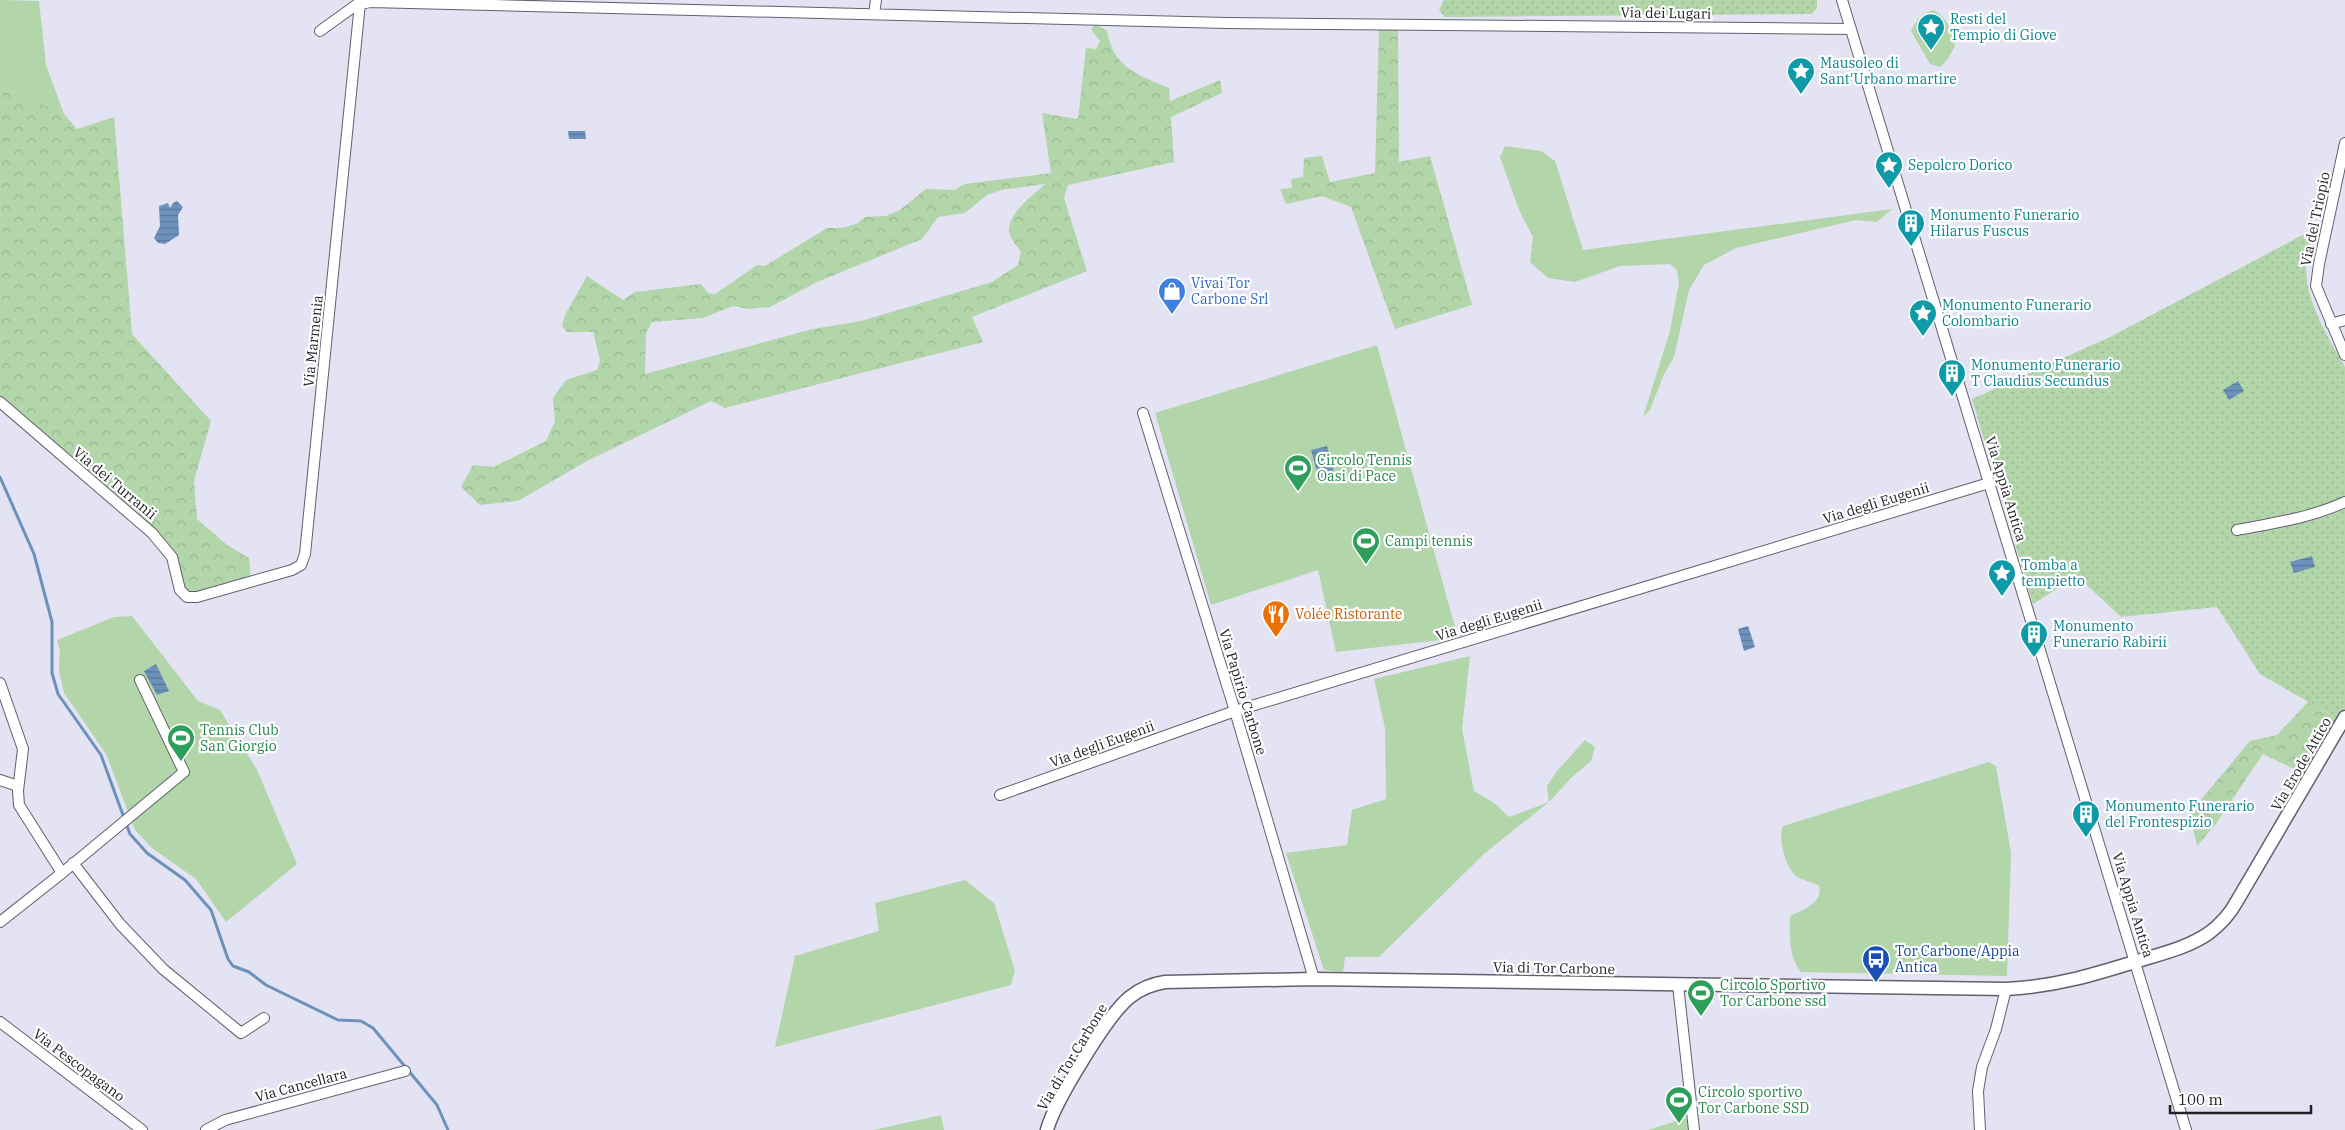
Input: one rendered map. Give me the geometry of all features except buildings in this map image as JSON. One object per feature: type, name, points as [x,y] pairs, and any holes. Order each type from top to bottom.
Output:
[{"type":"main road","name":"Via Erode Attico","points":[[2136,962],[2198,940],[2224,919],[2246,886],[2345,717]]},
{"type":"main road","name":"Via di Tor Carbone","points":[[1047,1130],[1066,1091],[1104,1029],[1124,1003],[1142,989],[1159,983],[1176,981],[1314,979],[2006,989],[2071,981],[2136,962]]},
{"type":"street","points":[[874,14],[876,0]]},
{"type":"street","name":"Via Appia Antica","points":[[1842,0],[2186,1130]]},
{"type":"street","points":[[320,31],[360,3]]},
{"type":"street","name":"Via dei Lugari","points":[[360,3],[626,4],[874,14],[1227,23],[1851,29]]},
{"type":"street","name":"Via Marmenia","points":[[190,598],[292,570],[301,565],[304,558],[360,3]]},
{"type":"street","name":"Via del Triopio","points":[[2345,143],[2316,286],[2345,355]]},
{"type":"street","points":[[2331,324],[2345,320]]},
{"type":"street","name":"Via dei Turranii","points":[[0,402],[152,532],[170,554],[180,590],[190,598]]},
{"type":"street","name":"Via Papirio Carbone","points":[[1143,413],[1235,710],[1314,979]]},
{"type":"street","name":"Via degli Eugenii","points":[[1000,795],[1235,710],[1990,483]]},
{"type":"street","points":[[2237,530],[2302,518],[2345,502]]},
{"type":"street","points":[[0,922],[184,772],[140,680]]},
{"type":"street","points":[[0,683],[22,745],[23,759],[18,786],[20,810],[62,873]]},
{"type":"street","points":[[0,780],[18,786]]},
{"type":"street","points":[[74,863],[120,924],[163,969],[241,1033],[264,1018]]},
{"type":"street","points":[[1678,985],[1694,1130]]},
{"type":"street","points":[[1980,1130],[1978,1091],[1982,1067],[1996,1029],[2006,989]]},
{"type":"street","name":"Via Pescopagano","points":[[0,1022],[142,1130]]},
{"type":"street","name":"Via Cancellara","points":[[206,1130],[225,1120],[404,1071]]},
{"type":"green space","points":[[0,0],[39,1],[46,65],[64,114],[0,85]]},
{"type":"green space","points":[[1444,0],[1817,0],[1817,8],[1811,14],[1445,17],[1439,10]]},
{"type":"green space","points":[[1934,10],[1949,25],[1955,46],[1947,60],[1940,67],[1930,64],[1911,31],[1920,18]]},
{"type":"green space","points":[[1096,24],[1107,31],[1110,44],[1121,62],[1137,74],[1169,88],[1170,101],[1220,80],[1222,93],[1171,117],[1174,162],[1068,185],[1064,198],[1087,271],[972,317],[983,342],[725,408],[711,401],[587,461],[518,501],[480,505],[461,487],[473,465],[493,467],[546,441],[555,421],[553,398],[566,380],[597,370],[600,360],[593,332],[567,332],[562,326],[565,315],[587,276],[623,300],[635,292],[701,284],[708,293],[715,294],[757,265],[765,266],[827,228],[842,228],[856,224],[865,217],[886,216],[900,210],[926,189],[954,190],[965,184],[1051,173],[1042,113],[1078,119],[1086,48],[1096,49],[1100,41],[1091,29]],"holes":[[[1045,184],[1020,207],[1011,221],[1010,235],[1021,252],[1018,265],[992,282],[861,321],[813,329],[645,374],[646,333],[652,322],[703,318],[733,306],[749,309],[770,307],[817,282],[922,239],[938,217],[965,213],[987,195],[1001,190]]]},
{"type":"green space","points":[[1379,28],[1398,28],[1399,162],[1430,156],[1472,305],[1395,329],[1351,207],[1322,196],[1286,204],[1280,189],[1292,188],[1291,179],[1303,177],[1304,158],[1322,156],[1330,182],[1375,173]]},
{"type":"green space","points":[[0,85],[64,114],[77,129],[114,117],[132,334],[211,421],[194,481],[197,519],[227,545],[249,558],[251,580],[190,598],[172,557],[0,399]]},
{"type":"green space","points":[[1505,146],[1541,151],[1555,161],[1583,250],[1892,209],[1877,222],[1856,220],[1736,248],[1704,265],[1689,290],[1674,357],[1664,374],[1650,410],[1643,417],[1670,331],[1679,283],[1677,270],[1670,264],[1620,266],[1575,282],[1548,278],[1530,262],[1533,237],[1519,210],[1500,157]]},
{"type":"green space","points":[[2316,228],[2307,260],[2307,283],[2320,321],[2345,367],[2345,708],[2338,719],[2260,674],[2217,607],[2121,617],[2077,576],[2033,604],[1972,399],[2110,337]]},
{"type":"green space","name":"Circolo Tennis Oasi di Pace","points":[[1377,345],[1458,638],[1336,652],[1318,570],[1211,605],[1155,413]]},
{"type":"green space","name":"Tennis Club San Giorgio","points":[[132,616],[198,701],[220,710],[257,770],[297,864],[226,922],[196,879],[152,848],[135,830],[106,754],[64,693],[59,671],[60,650],[57,640],[114,617]]},
{"type":"green space","points":[[1470,656],[1462,729],[1474,791],[1494,803],[1509,817],[1549,802],[1485,853],[1379,957],[1345,957],[1343,972],[1324,970],[1286,853],[1347,845],[1352,810],[1386,799],[1385,728],[1374,679]]},
{"type":"green space","points":[[2308,702],[2338,719],[2304,774],[2263,754],[2215,825],[2197,846],[2190,813],[2250,741],[2277,735]]},
{"type":"green space","points":[[1585,740],[1595,747],[1591,761],[1572,777],[1549,802],[1547,786],[1557,771]]},
{"type":"green space","points":[[1989,762],[1996,766],[2011,853],[2007,976],[1801,972],[1792,953],[1790,916],[1812,905],[1819,896],[1820,891],[1819,885],[1796,876],[1789,866],[1782,844],[1783,826]]},
{"type":"green space","points":[[965,880],[994,903],[1015,971],[1011,985],[775,1047],[795,956],[879,931],[875,903]]},
{"type":"green space","points":[[941,1115],[944,1130],[874,1130]]},
{"type":"green space","name":"Circolo sportivo Tor Carbone SSD","points":[[1689,1117],[1690,1130],[1648,1130]]},
{"type":"water","points":[[568,131],[585,131],[586,139],[569,139]]},
{"type":"water","points":[[177,201],[183,207],[178,215],[179,235],[165,244],[158,243],[154,238],[160,226],[159,206],[168,203],[170,208]]},
{"type":"water","points":[[2238,381],[2244,391],[2229,400],[2223,390]]},
{"type":"water","points":[[1327,446],[1336,479],[1320,483],[1311,450]]},
{"type":"water","points":[[2312,556],[2315,567],[2294,573],[2290,562]]},
{"type":"water","points":[[1748,626],[1755,647],[1744,651],[1738,629]]},
{"type":"water","points":[[156,664],[169,691],[157,695],[144,671]]},
{"type":"waterway","points":[[0,477],[34,554],[52,622],[52,673],[58,694],[101,755],[130,834],[147,853],[185,880],[211,910],[228,959],[233,966],[249,972],[266,985],[338,1020],[361,1021],[373,1028],[437,1105],[448,1130]]},
{"type":"place","name":"Resti del Tempio di Giove","points":[[1931,51]]},
{"type":"place","name":"Mausoleo di Sant'Urbano martire","points":[[1801,95]]},
{"type":"place","name":"Sepolcro Dorico","points":[[1889,189]]},
{"type":"place","name":"Monumento Funerario Hilarus Fuscus","points":[[1911,247]]},
{"type":"place","name":"Vivai Tor Carbone Srl","points":[[1172,315]]},
{"type":"place","name":"Monumento Funerario Colombario","points":[[1923,337]]},
{"type":"place","name":"Monumento Funerario T Claudius Secundus","points":[[1952,397]]},
{"type":"place","name":"Circolo Tennis Oasi di Pace","points":[[1298,492]]},
{"type":"place","name":"Campi tennis","points":[[1366,565]]},
{"type":"place","name":"Tomba a tempietto","points":[[2002,597]]},
{"type":"place","name":"Volée Ristorante","points":[[1276,638]]},
{"type":"place","name":"Monumento Funerario Rabirii","points":[[2034,658]]},
{"type":"place","name":"Tennis Club San Giorgio","points":[[181,762]]},
{"type":"place","name":"Monumento Funerario del Frontespizio","points":[[2086,838]]},
{"type":"place","name":"Tor Carbone/Appia Antica","points":[[1876,983]]},
{"type":"place","name":"Circolo Sportivo Tor Carbone ssd","points":[[1701,1017]]},
{"type":"place","name":"Circolo sportivo Tor Carbone SSD","points":[[1679,1124]]}]
